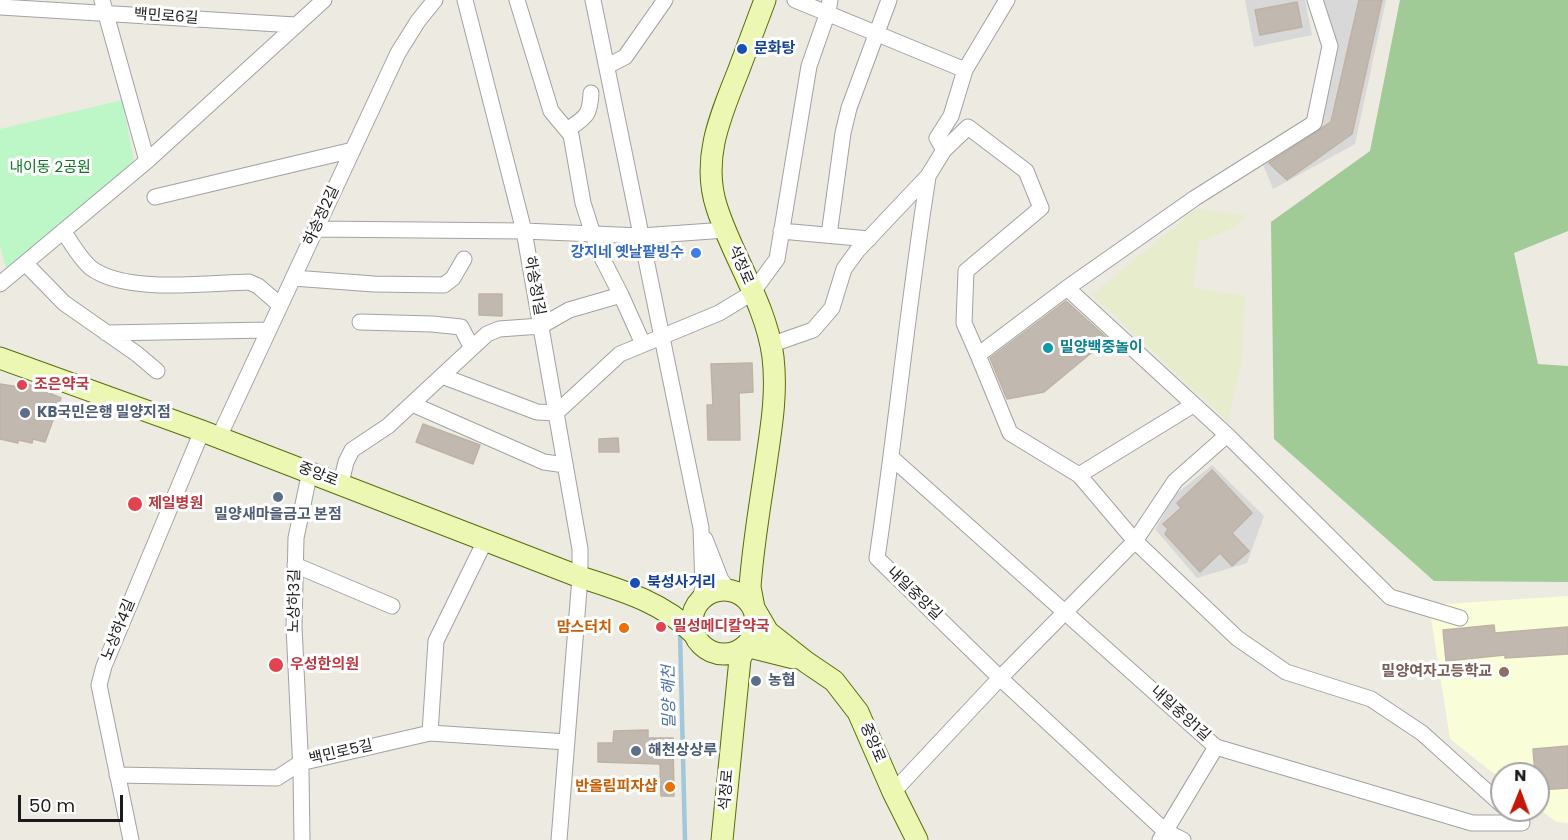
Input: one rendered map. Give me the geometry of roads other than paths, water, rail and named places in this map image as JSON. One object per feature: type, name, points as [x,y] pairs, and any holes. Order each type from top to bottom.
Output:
[{"type":"street","points":[[0,284],[147,160],[324,0]]},
{"type":"street","name":"하송정2길","points":[[210,434],[268,330],[398,54],[418,21],[435,0]]},
{"type":"street","name":"하송정1길","points":[[465,0],[524,231],[580,549],[580,577],[559,840]]},
{"type":"street","points":[[517,0],[551,111],[571,135],[583,203],[598,250],[643,344]]},
{"type":"street","points":[[593,0],[700,528],[703,588],[693,611],[693,633]]},
{"type":"street","points":[[607,66],[625,57],[665,0]]},
{"type":"street","name":"석정로","points":[[754,608],[750,587],[774,414],[770,345],[767,331],[717,208],[711,185],[712,144],[718,122],[765,0]]},
{"type":"street","points":[[795,0],[829,6],[877,33],[965,70]]},
{"type":"street","points":[[829,235],[843,133],[849,108],[889,0]]},
{"type":"street","points":[[944,150],[937,138],[951,116],[965,70],[1007,0]]},
{"type":"street","points":[[978,355],[1067,288],[1195,198],[1314,123],[1330,46],[1315,0]]},
{"type":"street","points":[[442,376],[537,412],[556,413],[620,354],[719,313],[752,293],[777,259],[810,66],[829,6]]},
{"type":"street","name":"백민로6길","points":[[0,7],[104,7],[295,25]]},
{"type":"street","points":[[104,7],[147,160]]},
{"type":"street","points":[[567,130],[586,118],[590,110],[591,93]]},
{"type":"street","points":[[770,345],[813,330],[832,308],[844,269],[928,176],[944,150],[968,127],[1026,171],[1041,208],[966,271],[964,323],[1010,433],[1079,475],[1136,541],[1237,638],[1286,672],[1371,699],[1422,733],[1490,794]]},
{"type":"street","points":[[155,197],[353,150]]},
{"type":"street","name":"내일중앙길","points":[[928,176],[877,558],[1163,836],[1183,840]]},
{"type":"street","points":[[316,229],[524,231],[641,236],[726,230]]},
{"type":"street","points":[[63,231],[89,267],[110,278],[145,284],[249,282],[258,286],[280,305]]},
{"type":"street","points":[[781,231],[869,239]]},
{"type":"street","points":[[293,278],[374,284],[444,285],[453,278],[464,259]]},
{"type":"street","points":[[25,263],[64,303],[157,371]]},
{"type":"street","points":[[1067,288],[1227,435],[1390,597],[1460,618]]},
{"type":"street","points":[[341,483],[346,462],[352,450],[388,426],[487,334],[499,329],[541,326],[569,310],[621,295]]},
{"type":"street","points":[[360,322],[461,327],[472,348]]},
{"type":"street","points":[[106,333],[268,330]]},
{"type":"street","name":"중앙로","points":[[0,358],[310,471],[580,577],[635,595]]},
{"type":"street","points":[[412,404],[544,462],[565,465]]},
{"type":"street","points":[[1079,475],[1193,405]]},
{"type":"street","name":"노상하4길","points":[[131,840],[99,685],[210,434]]},
{"type":"street","points":[[893,792],[1000,678],[1136,541],[1175,482],[1227,435]]},
{"type":"street","name":"내일중앙1길","points":[[892,458],[1216,747],[1472,823],[1521,822]]},
{"type":"street","name":"노상하3길","points":[[302,840],[294,627],[295,565],[296,538],[310,471]]},
{"type":"street","points":[[700,528],[721,580],[729,590]]},
{"type":"street","points":[[729,590],[756,537]]},
{"type":"street","points":[[430,733],[436,641],[486,539]]},
{"type":"street","points":[[295,565],[392,606]]},
{"type":"street","points":[[635,595],[699,601],[718,590],[729,590],[740,594],[754,608],[768,632],[806,662]]},
{"type":"street","points":[[635,595],[682,622],[693,633],[722,669],[734,703]]},
{"type":"street","points":[[707,650],[717,654],[728,654],[737,652],[746,646],[753,638],[756,628],[754,608]]},
{"type":"street","points":[[746,646],[806,662]]},
{"type":"street","name":"석정로","points":[[722,840],[734,703],[740,659],[746,646]]},
{"type":"street","name":"중앙로","points":[[806,662],[834,681],[858,712],[917,840]]},
{"type":"street","name":"백민로5길","points":[[117,775],[277,778],[300,763],[430,733],[567,742]]},
{"type":"street","points":[[1163,836],[1216,747]]},
{"type":"waterway","name":"밀양 해천","points":[[680,632],[685,840]]},
{"type":"place","name":"문화탕","points":[[742,49]]},
{"type":"place","name":"강지네 옛날팥빙수","points":[[696,253]]},
{"type":"place","name":"밀양백중놀이","points":[[1048,348]]},
{"type":"place","name":"조은약국","points":[[22,385]]},
{"type":"place","name":"KB국민은행 밀양지점","points":[[25,413]]},
{"type":"place","name":"밀양새마을금고 본점","points":[[278,497]]},
{"type":"place","name":"제일병원","points":[[135,504]]},
{"type":"place","name":"북성사거리","points":[[635,583]]},
{"type":"place","name":"밀성메디칼약국","points":[[661,627]]},
{"type":"place","name":"맘스터치","points":[[624,628]]},
{"type":"place","name":"우성한의원","points":[[276,665]]},
{"type":"place","name":"밀양여자고등학교","points":[[1504,672]]},
{"type":"place","name":"농협","points":[[756,681]]},
{"type":"place","name":"해천상상루","points":[[636,751]]},
{"type":"place","name":"반올림피자샵","points":[[670,787]]},
{"type":"park label","name":"내이동 2공원","points":[[50,168]]}]
